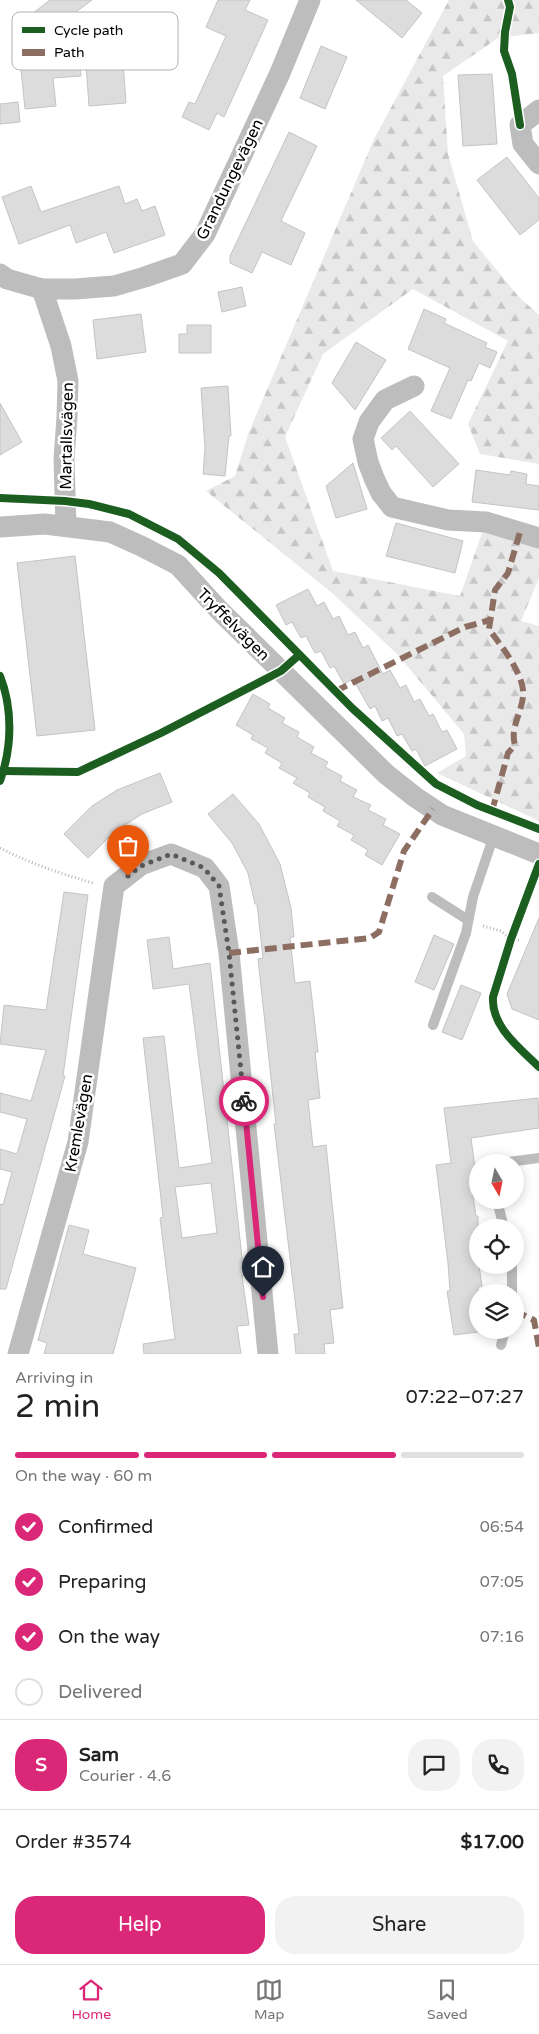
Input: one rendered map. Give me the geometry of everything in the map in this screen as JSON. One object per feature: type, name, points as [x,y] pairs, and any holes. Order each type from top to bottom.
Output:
[{"type":"street","name":"Grandungevägen","points":[[0,274],[8,279],[42,289],[114,286],[145,278],[182,264],[205,234],[280,72],[310,0]]},
{"type":"street","points":[[539,110],[520,125],[523,144],[539,164]]},
{"type":"street","name":"Martallsvägen","points":[[42,289],[61,346],[68,381],[64,459],[66,526]]},
{"type":"street","points":[[414,386],[386,400],[370,422],[363,439],[374,478],[381,493],[392,507],[448,520],[486,522],[539,538]]},
{"type":"street","name":"Tryffelvägen","points":[[0,527],[45,524],[110,532],[178,565],[219,610],[386,774],[442,815],[539,854]]},
{"type":"street","points":[[114,886],[141,866],[171,854],[204,868],[219,886],[229,953],[268,1354]]},
{"type":"street","name":"Kremlevägen","points":[[18,1354],[78,1142],[114,886]]},
{"type":"lane","points":[[433,1025],[466,933],[473,897],[494,835]]},
{"type":"lane","points":[[432,898],[468,920]]},
{"type":"lane","points":[[524,1160],[539,1158]]},
{"type":"lane","points":[[501,1345],[503,1339]]},
{"type":"path","points":[[0,848],[50,869],[92,882],[114,886]]},
{"type":"path","points":[[468,920],[501,931],[511,939],[521,941]]},
{"type":"green space","points":[[449,0],[539,0],[539,33],[498,38],[443,76],[448,154],[473,241],[518,296],[539,315],[539,464],[480,454],[468,424],[508,341],[413,289],[323,354],[285,437],[333,571],[460,596],[486,522],[539,538],[539,578],[521,621],[539,626],[539,821],[437,773],[466,756],[464,734],[398,655],[332,593],[206,491],[235,476],[249,432],[374,139]]},
{"type":"building","points":[[50,0],[92,0],[76,12],[34,12]]},
{"type":"building","points":[[218,0],[250,0],[245,10],[268,20],[224,117],[217,113],[209,130],[182,117],[189,102],[195,104],[226,36],[206,27]]},
{"type":"building","points":[[356,0],[406,0],[422,13],[402,38]]},
{"type":"building","points":[[321,46],[347,57],[325,109],[300,98]]},
{"type":"building","points":[[21,70],[80,70],[81,76],[53,78],[56,106],[25,109]]},
{"type":"building","points":[[86,70],[124,70],[126,103],[89,106]]},
{"type":"building","points":[[492,74],[497,144],[463,146],[458,75]]},
{"type":"building","points":[[18,102],[20,122],[0,124],[0,104]]},
{"type":"building","points":[[289,132],[317,146],[281,221],[305,233],[291,265],[262,252],[252,273],[230,263],[230,256]]},
{"type":"building","points":[[507,157],[539,198],[539,220],[520,235],[477,180]]},
{"type":"building","points":[[31,186],[41,212],[119,186],[125,204],[137,199],[142,211],[155,206],[165,235],[114,253],[106,232],[76,243],[70,225],[19,244],[2,197]]},
{"type":"building","points":[[242,287],[246,306],[222,312],[218,292]]},
{"type":"building","points":[[424,309],[446,319],[444,323],[487,343],[485,347],[497,352],[490,368],[479,363],[471,381],[468,380],[451,419],[431,411],[450,368],[408,349]]},
{"type":"building","points":[[141,314],[146,352],[97,359],[93,320]]},
{"type":"building","points":[[187,325],[211,325],[211,353],[179,353],[179,334],[187,334]]},
{"type":"building","points":[[356,342],[386,360],[355,410],[332,383]]},
{"type":"building","points":[[228,386],[231,436],[229,436],[225,476],[203,474],[205,448],[201,388]]},
{"type":"building","points":[[0,403],[22,442],[0,455]]},
{"type":"building","points":[[410,411],[459,464],[433,487],[396,446],[392,450],[381,438]]},
{"type":"building","points":[[353,463],[367,509],[336,518],[326,486]]},
{"type":"building","points":[[476,470],[510,475],[511,471],[527,474],[526,484],[539,486],[539,510],[472,502]]},
{"type":"building","points":[[396,523],[463,541],[455,573],[386,556]]},
{"type":"building","points":[[75,556],[95,730],[37,736],[17,563]]},
{"type":"building","points":[[308,589],[317,606],[324,602],[333,619],[339,616],[348,635],[355,632],[363,648],[368,645],[383,674],[390,670],[400,688],[406,685],[414,702],[420,699],[429,716],[433,714],[442,732],[447,730],[457,749],[425,766],[416,749],[412,751],[402,734],[397,736],[388,718],[382,721],[375,706],[370,709],[353,679],[344,684],[334,666],[330,668],[321,651],[315,653],[306,636],[301,638],[292,622],[286,625],[276,605]]},
{"type":"building","points":[[253,694],[270,704],[268,708],[285,718],[282,723],[299,732],[297,737],[314,747],[311,753],[328,762],[325,767],[342,776],[340,781],[357,790],[353,797],[371,805],[368,810],[386,819],[383,825],[400,834],[382,865],[365,855],[368,850],[351,840],[354,835],[337,826],[340,821],[323,811],[325,807],[308,797],[310,793],[293,783],[297,778],[279,768],[282,763],[265,753],[268,748],[251,739],[253,735],[236,725]]},
{"type":"building","points":[[160,773],[172,802],[142,814],[113,833],[88,858],[64,834],[92,806],[117,790]]},
{"type":"building","points":[[233,794],[259,824],[280,864],[291,908],[294,937],[290,937],[295,983],[310,981],[318,1052],[315,1052],[320,1098],[308,1100],[313,1147],[326,1145],[343,1308],[330,1310],[334,1343],[324,1344],[325,1354],[296,1354],[294,1334],[299,1334],[274,1124],[276,1124],[258,959],[263,958],[257,904],[255,904],[248,873],[232,843],[208,814]]},
{"type":"building","points":[[64,892],[88,895],[63,1076],[65,1076],[6,1289],[0,1289],[0,1204],[3,1205],[12,1172],[0,1169],[0,1149],[17,1154],[27,1119],[0,1112],[0,1093],[31,1101],[46,1050],[0,1044],[4,1005],[46,1010]]},
{"type":"building","points":[[539,918],[539,1020],[512,1009],[507,994]]},
{"type":"building","points":[[434,935],[454,944],[434,990],[415,982]]},
{"type":"building","points":[[169,937],[173,969],[210,963],[244,1276],[242,1276],[249,1325],[237,1326],[241,1354],[144,1354],[143,1344],[175,1339],[160,1218],[163,1217],[143,1038],[164,1036],[179,1168],[212,1163],[189,984],[153,989],[147,940]],"holes":[[[211,1183],[217,1233],[182,1238],[175,1187]]]},
{"type":"building","points":[[461,985],[481,993],[462,1040],[442,1032]]},
{"type":"building","points":[[538,1098],[539,1128],[471,1138],[473,1154],[469,1154],[469,1209],[475,1209],[478,1219],[469,1219],[469,1274],[480,1274],[482,1284],[469,1284],[469,1333],[454,1335],[447,1291],[450,1291],[448,1263],[436,1165],[451,1163],[444,1108]]},
{"type":"building","points":[[69,1225],[89,1230],[83,1254],[136,1268],[113,1354],[44,1354],[47,1343],[38,1340]]},
{"type":"marked path","points":[[492,811],[508,753],[515,745],[514,733],[522,703],[523,689],[512,661],[489,629],[495,590],[508,573],[520,532]]},
{"type":"marked path","points":[[336,691],[465,627],[490,620]]},
{"type":"marked path","points":[[229,953],[370,938],[379,932],[404,851],[433,809]]},
{"type":"marked path","points":[[524,1315],[534,1320],[539,1348]]},
{"type":"cycle path","points":[[508,0],[510,7],[505,32],[504,51],[512,74],[520,125]]},
{"type":"cycle path","points":[[0,498],[89,504],[129,514],[178,539],[219,573],[352,708],[436,784],[477,805],[539,829]]},
{"type":"cycle path","points":[[4,771],[78,772],[161,733],[281,671],[299,655]]},
{"type":"cycle path","points":[[0,676],[9,715],[9,742],[0,781]]},
{"type":"cycle path","points":[[539,864],[511,939],[493,997],[494,1008],[502,1027],[508,1036],[539,1067]]},
{"type":"way so far","points":[[128,876],[141,866],[171,854],[204,868],[219,886],[229,953],[244,1101]]},
{"type":"route","points":[[244,1101],[263,1297]]}]
